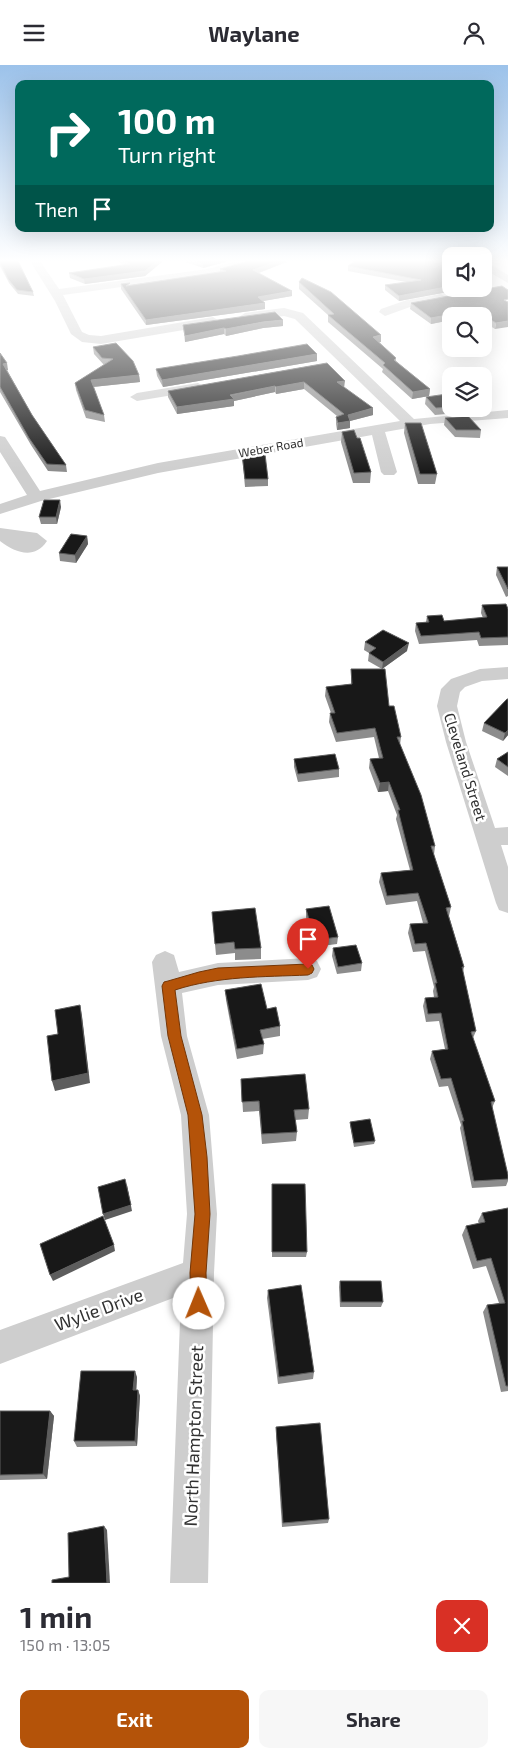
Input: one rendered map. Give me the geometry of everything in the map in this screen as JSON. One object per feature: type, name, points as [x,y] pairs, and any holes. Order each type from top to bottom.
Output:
[{"type":"street","points":[[76,332],[86,339],[93,341],[149,332]]},
{"type":"street","points":[[317,332],[410,423]]},
{"type":"street","points":[[333,363],[346,361]]},
{"type":"street","points":[[137,397],[214,384]]},
{"type":"street","name":"Weber Road","points":[[0,509],[36,497],[158,468],[377,428],[456,417],[508,414]]},
{"type":"street","points":[[377,428],[389,472]]},
{"type":"street","points":[[0,440],[36,497]]},
{"type":"street","name":"Cleveland Street","points":[[508,673],[480,675],[458,683],[451,689],[446,706],[456,742],[498,837],[508,903]]},
{"type":"street","name":"North Hampton Street","points":[[189,1583],[199,1304],[198,1273],[202,1214],[196,1123],[174,1036],[167,974],[199,977],[218,974],[308,969]]},
{"type":"street","name":"Wylie Drive","points":[[0,1347],[198,1273]]},
{"type":"building","points":[[184,332],[205,332],[185,336]]},
{"type":"building","points":[[348,332],[377,332],[381,335],[373,337],[396,358],[394,360],[430,389],[413,392],[383,365],[385,363]]},
{"type":"building","points":[[116,343],[133,361],[139,375],[91,380],[104,415],[85,410],[75,383],[113,359],[102,358],[93,347]]},
{"type":"building","points":[[307,344],[317,354],[162,380],[156,369],[238,356]]},
{"type":"building","points":[[0,353],[7,363],[3,364],[32,415],[66,465],[47,464],[29,438],[0,387]]},
{"type":"building","points":[[327,363],[345,381],[337,382],[373,408],[348,415],[350,421],[338,423],[336,417],[344,414],[304,382],[230,395],[234,399],[177,407],[168,391]]},
{"type":"building","points":[[442,395],[442,408],[436,408],[426,397]]},
{"type":"building","points":[[469,417],[481,430],[456,430],[445,418]]},
{"type":"building","points":[[405,423],[421,423],[437,474],[420,474]]},
{"type":"building","points":[[354,430],[357,438],[360,438],[371,472],[354,473],[342,432]]},
{"type":"building","points":[[242,454],[265,454],[268,479],[245,479]]},
{"type":"building","points":[[44,500],[60,500],[56,517],[39,517]]},
{"type":"building","points":[[71,534],[87,536],[75,555],[59,553]]},
{"type":"building","points":[[497,567],[508,567],[508,589]]},
{"type":"building","points":[[506,604],[508,609],[508,637],[481,638],[479,632],[421,636],[416,623],[429,622],[427,616],[442,615],[444,621],[487,617],[482,605]]},
{"type":"building","points":[[383,630],[409,643],[383,662],[369,653],[376,648],[365,642]]},
{"type":"building","points":[[351,669],[385,669],[389,706],[394,706],[401,737],[397,737],[421,795],[435,846],[431,846],[451,907],[446,908],[464,967],[462,967],[476,1031],[471,1032],[495,1101],[491,1102],[508,1179],[474,1181],[462,1121],[464,1121],[451,1078],[441,1079],[432,1051],[448,1049],[441,1013],[428,1014],[425,998],[438,997],[435,983],[437,983],[426,943],[415,944],[410,924],[428,923],[418,893],[387,896],[381,873],[413,870],[398,810],[400,810],[389,782],[380,783],[370,759],[383,758],[375,728],[337,733],[330,713],[335,713],[326,687],[352,684]]},
{"type":"building","points":[[507,699],[508,730],[505,733],[484,723]]},
{"type":"building","points":[[508,752],[508,767],[497,759]]},
{"type":"building","points":[[335,754],[339,769],[298,774],[294,759]]},
{"type":"building","points":[[329,906],[338,937],[315,940],[306,909]]},
{"type":"building","points":[[255,908],[261,948],[235,949],[234,942],[215,944],[212,912]]},
{"type":"building","points":[[356,945],[362,963],[338,967],[333,948]]},
{"type":"building","points":[[261,984],[267,1009],[276,1007],[280,1026],[260,1030],[264,1044],[237,1049],[225,990]]},
{"type":"building","points":[[80,1005],[88,1073],[52,1081],[47,1036],[58,1034],[55,1010]]},
{"type":"building","points":[[305,1074],[309,1109],[294,1110],[297,1132],[262,1134],[259,1101],[242,1102],[241,1079]]},
{"type":"building","points":[[370,1119],[375,1141],[354,1143],[350,1122]]},
{"type":"building","points":[[125,1179],[131,1205],[103,1214],[98,1187]]},
{"type":"building","points":[[272,1184],[305,1184],[307,1252],[272,1252]]},
{"type":"building","points":[[508,1208],[508,1386],[506,1386],[487,1305],[505,1303],[491,1258],[477,1261],[466,1226],[485,1222],[482,1213]]},
{"type":"building","points":[[103,1216],[114,1245],[50,1275],[40,1244]]},
{"type":"building","points":[[340,1281],[381,1281],[383,1302],[341,1302]]},
{"type":"building","points":[[301,1285],[314,1372],[279,1377],[268,1290]]},
{"type":"building","points":[[81,1371],[135,1371],[133,1390],[138,1390],[135,1441],[74,1441]]},
{"type":"building","points":[[0,1411],[50,1411],[43,1474],[0,1475]]},
{"type":"building","points":[[320,1423],[329,1519],[283,1523],[276,1427]]},
{"type":"building","points":[[104,1526],[107,1583],[52,1583],[52,1580],[69,1577],[68,1533]]},
{"type":"route","points":[[199,1304],[198,1273],[202,1214],[195,1115],[174,1036],[168,986],[199,977],[218,974],[308,969]]}]
